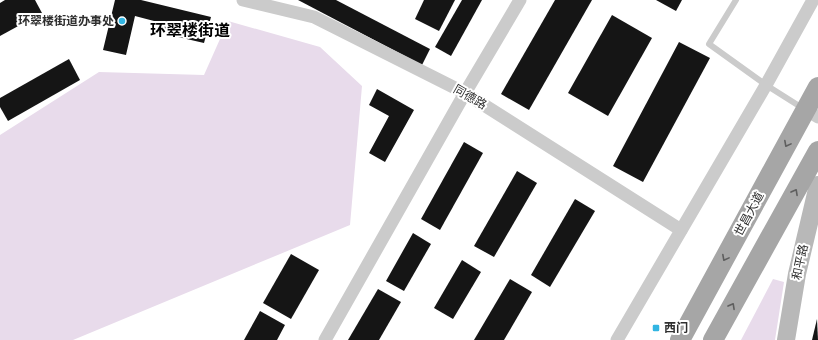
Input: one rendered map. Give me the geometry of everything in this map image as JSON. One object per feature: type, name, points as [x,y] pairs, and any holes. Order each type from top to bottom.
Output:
[{"type":"main road","name":"世昌大道","points":[[680,340],[812,113],[818,87]]},
{"type":"main road","points":[[713,340],[818,151]]},
{"type":"street","name":"同德路","points":[[243,0],[314,17],[465,93],[681,230]]},
{"type":"street","points":[[325,340],[465,93],[520,0]]},
{"type":"street","points":[[617,340],[766,85],[813,0]]},
{"type":"street","name":"和平路","points":[[786,340],[797,274],[818,185]]},
{"type":"lane","points":[[736,0],[709,44],[766,85],[812,113]]},
{"type":"shaded area","points":[[228,21],[320,47],[362,86],[350,225],[73,340],[0,340],[0,135],[99,72],[204,75]]},
{"type":"shaded area","points":[[773,279],[784,282],[775,340],[741,340]]},
{"type":"building","points":[[5,0],[35,0],[42,13],[0,36],[0,3]]},
{"type":"building","points":[[115,0],[141,0],[211,17],[204,43],[152,31],[154,21],[135,16],[126,55],[103,50]]},
{"type":"building","points":[[298,0],[336,0],[430,49],[422,65]]},
{"type":"building","points":[[424,0],[455,0],[439,31],[415,19]]},
{"type":"building","points":[[462,0],[482,0],[451,56],[435,47]]},
{"type":"building","points":[[555,0],[592,0],[529,110],[501,94]]},
{"type":"building","points":[[656,0],[682,0],[676,11]]},
{"type":"building","points":[[612,15],[652,38],[608,116],[568,93]]},
{"type":"building","points":[[679,42],[710,58],[643,182],[613,166]]},
{"type":"building","points":[[69,59],[80,80],[8,121],[0,107],[0,98]]},
{"type":"building","points":[[377,89],[414,110],[385,162],[369,153],[389,116],[369,105]]},
{"type":"building","points":[[464,142],[483,153],[440,230],[421,219]]},
{"type":"building","points":[[517,171],[537,183],[494,257],[474,246]]},
{"type":"building","points":[[575,199],[595,211],[550,287],[531,275]]},
{"type":"building","points":[[413,233],[431,244],[404,291],[386,281]]},
{"type":"building","points":[[291,254],[319,270],[291,319],[263,303]]},
{"type":"building","points":[[462,260],[481,272],[453,319],[434,308]]},
{"type":"building","points":[[510,279],[532,292],[504,340],[474,340]]},
{"type":"building","points":[[378,289],[401,302],[379,340],[348,340]]},
{"type":"building","points":[[260,311],[285,325],[277,340],[244,340]]},
{"type":"building","points":[[817,319],[818,340],[812,340]]},
{"type":"place","name":"环翠楼街道办事处","points":[[122,21]]},
{"type":"place","name":"西门","points":[[656,328]]},
{"type":"district","name":"环翠楼街道","points":[[190,30]]}]
